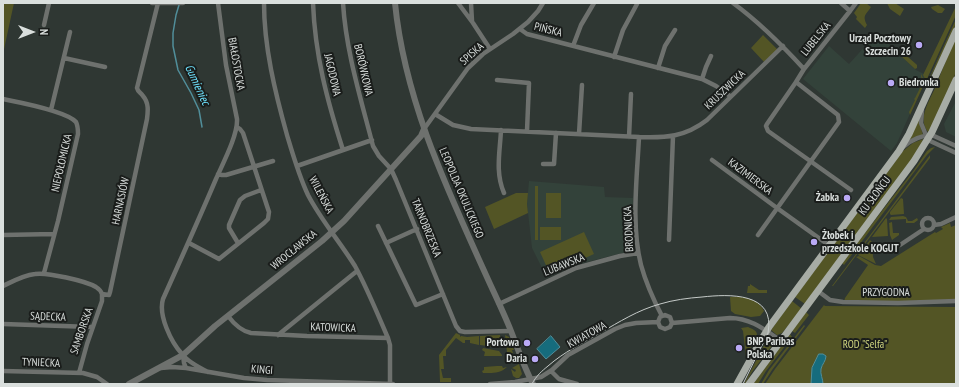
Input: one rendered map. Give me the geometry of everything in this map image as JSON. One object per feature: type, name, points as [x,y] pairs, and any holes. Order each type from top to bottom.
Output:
[{"type":"main road","name":"KU SŁOŃCU","points":[[737,384],[766,331],[899,151],[909,134],[956,31]]},
{"type":"main road","name":"KU SŁOŃCU","points":[[749,384],[904,177],[928,137],[956,80]]},
{"type":"street","points":[[44,25],[49,3]]},
{"type":"street","points":[[152,3],[183,3]]},
{"type":"street","name":"HARNASIÓW","points":[[102,294],[109,295],[110,292],[147,119],[147,104],[137,88],[158,3]]},
{"type":"street","name":"BIAŁOSTOCKA","points":[[183,356],[172,340],[163,316],[163,299],[237,127],[237,118],[226,65],[218,3]]},
{"type":"street","name":"WILEŃSKA","points":[[264,3],[265,33],[273,79],[284,126],[296,166],[310,199],[357,271],[388,338],[390,345],[390,384]]},
{"type":"street","name":"JAGODOWA","points":[[313,3],[315,36],[319,63],[332,115],[343,150]]},
{"type":"street","name":"BORÓWKOWA","points":[[342,3],[352,62],[372,140],[377,153],[391,169]]},
{"type":"street","name":"LEOPOLDA OKULICKIEGO","points":[[395,3],[399,37],[412,90],[424,129],[449,192],[532,382]]},
{"type":"street","points":[[458,3],[490,50]]},
{"type":"street","points":[[471,3],[473,23]]},
{"type":"street","name":"SPISKA","points":[[424,129],[468,68],[478,59],[520,29],[533,17],[543,3]]},
{"type":"street","name":"PIŃSKA","points":[[573,46],[581,25],[594,3]]},
{"type":"street","points":[[733,3],[783,46],[804,69],[767,124],[766,126],[768,131],[851,190]]},
{"type":"street","points":[[841,3],[850,11]]},
{"type":"street","name":"LUBELSKA","points":[[804,69],[856,3]]},
{"type":"street","points":[[614,57],[623,30],[637,4]]},
{"type":"street","name":"PIŃSKA","points":[[520,29],[527,34],[702,79],[716,86],[730,96]]},
{"type":"street","points":[[658,68],[665,46],[675,30]]},
{"type":"street","points":[[51,110],[70,32]]},
{"type":"street","name":"KRUSZWICKA","points":[[434,114],[450,124],[471,129],[629,137],[660,138],[673,136],[687,132],[702,124],[783,46]]},
{"type":"street","points":[[702,79],[706,66],[712,56]]},
{"type":"street","points":[[64,58],[106,67]]},
{"type":"street","points":[[497,80],[529,84],[527,132]]},
{"type":"street","name":"KAZIMIERSKA","points":[[758,235],[839,122],[838,115],[796,82]]},
{"type":"street","points":[[580,134],[582,85]]},
{"type":"street","points":[[629,137],[631,94]]},
{"type":"street","name":"NIEPOŁOMICKA","points":[[3,100],[51,110],[67,116],[75,121],[78,127],[78,134],[44,273]]},
{"type":"street","name":"KU SŁOŃCU","points":[[899,151],[910,142],[928,137],[921,123],[924,102]]},
{"type":"street","name":"BIAŁOSTOCKA","points":[[188,243],[219,258],[268,219],[269,212],[243,133],[237,127]]},
{"type":"street","name":"WROCŁAWSKA","points":[[129,384],[183,356],[208,332],[332,233],[391,169],[420,136],[424,129]]},
{"type":"street","points":[[500,130],[499,174],[500,184],[504,193]]},
{"type":"street","points":[[543,164],[554,164],[556,133]]},
{"type":"street","points":[[669,240],[673,136]]},
{"type":"street","points":[[928,137],[934,136],[956,146]]},
{"type":"street","name":"BRODNICKA","points":[[639,137],[636,239],[641,266],[647,284],[662,316]]},
{"type":"street","points":[[928,137],[956,153]]},
{"type":"street","points":[[296,166],[372,140]]},
{"type":"street","name":"KAZIMIERSKA","points":[[712,160],[830,246]]},
{"type":"street","points":[[218,174],[224,176],[274,161]]},
{"type":"street","name":"TARNOBRZESKA","points":[[391,169],[454,322],[460,331],[511,331]]},
{"type":"street","points":[[238,244],[229,228],[229,225],[242,198],[261,190]]},
{"type":"street","points":[[934,225],[941,224],[956,217]]},
{"type":"street","points":[[924,229],[922,223],[925,219],[931,219],[934,225]]},
{"type":"street","points":[[900,245],[924,229],[931,230],[934,225]]},
{"type":"street","points":[[378,226],[416,305],[443,294]]},
{"type":"street","points":[[386,243],[417,230]]},
{"type":"street","points":[[3,235],[54,234]]},
{"type":"street","name":"LUBAWSKA","points":[[499,304],[576,268],[620,256],[638,253]]},
{"type":"street","name":"KATOWICKA","points":[[278,335],[357,271]]},
{"type":"street","points":[[3,286],[28,275],[44,273],[88,284],[96,287],[102,294]]},
{"type":"street","name":"PRZYGODNA","points":[[818,291],[830,300],[842,302],[898,303],[956,301]]},
{"type":"street","name":"SAMBORSKA","points":[[79,373],[92,328],[102,303],[102,294]]},
{"type":"street","points":[[672,323],[669,316],[666,315],[662,316],[658,322],[660,326],[665,329],[670,327],[672,323],[736,319],[745,320],[753,323],[781,341]]},
{"type":"street","name":"KATOWICKA","points":[[228,316],[237,326],[244,331],[251,333],[388,338]]},
{"type":"street","name":"KWIATOWA","points":[[532,382],[551,371],[569,355],[618,328],[639,322],[658,322]]},
{"type":"street","name":"SĄDECKA","points":[[3,324],[92,328]]},
{"type":"street","points":[[183,356],[186,368]]},
{"type":"street","name":"KINGI","points":[[183,356],[208,372]]},
{"type":"street","name":"KINGI","points":[[159,368],[186,368],[260,380],[314,383],[393,384]]},
{"type":"street","name":"TYNIECKA","points":[[3,371],[79,373],[94,376],[107,384]]},
{"type":"street","points":[[551,371],[559,379],[577,384]]},
{"type":"street","points":[[490,384],[532,382]]},
{"type":"shaded area","points":[[877,33],[916,70],[924,74],[924,82],[897,143],[891,151],[803,79],[829,46],[849,64]]},
{"type":"shaded area","points":[[956,101],[956,137],[946,132],[944,124]]},
{"type":"shaded area","points":[[529,181],[604,187],[605,197],[633,198],[632,224],[634,250],[575,265],[547,278],[532,248],[527,204]]},
{"type":"green space","points":[[3,3],[14,3],[3,54]]},
{"type":"green space","points":[[861,3],[866,3],[871,7],[865,15],[867,25],[865,28],[856,19],[857,17],[854,13]]},
{"type":"green space","points":[[887,3],[895,3],[904,9],[900,16],[890,9]]},
{"type":"green space","points":[[938,5],[945,9],[942,13],[938,13],[931,7]]},
{"type":"green space","points":[[956,6],[956,15],[926,81],[923,75]]},
{"type":"green space","points":[[956,19],[956,24],[928,81]]},
{"type":"green space","points":[[763,35],[778,50],[764,62],[751,48]]},
{"type":"green space","points":[[956,37],[956,72],[949,90],[928,132],[924,122],[925,111]]},
{"type":"green space","points":[[901,56],[908,57],[917,65],[917,68],[915,69]]},
{"type":"green space","points":[[921,74],[925,82],[910,115],[909,112],[920,88],[919,86],[923,83]]},
{"type":"green space","points":[[919,119],[923,135],[909,140]]},
{"type":"green space","points":[[923,139],[922,146],[805,304],[795,297],[903,151],[913,143]]},
{"type":"green space","points":[[935,147],[927,155],[844,265],[842,263],[927,151]]},
{"type":"green space","points":[[930,155],[930,158],[832,286]]},
{"type":"green space","points":[[535,186],[538,186],[538,240],[535,240]]},
{"type":"green space","points":[[516,193],[528,193],[528,213],[494,229],[485,207]]},
{"type":"green space","points":[[546,193],[561,193],[561,218],[546,218]]},
{"type":"green space","points":[[901,198],[903,199],[904,214],[891,215],[890,212]]},
{"type":"green space","points":[[891,217],[906,217],[908,221],[912,221],[917,218],[918,220],[914,223],[906,223],[906,219],[889,220]]},
{"type":"green space","points":[[886,218],[888,236],[872,237]]},
{"type":"green space","points":[[892,222],[893,233],[899,233],[899,235],[892,240],[889,223]]},
{"type":"green space","points":[[950,223],[951,227],[956,225],[956,301],[844,302],[845,298],[868,265],[856,257],[859,256],[875,265],[881,266],[935,232],[936,233],[943,229],[941,227]]},
{"type":"green space","points":[[540,227],[561,227],[561,240],[540,240]]},
{"type":"green space","points":[[584,232],[594,254],[550,274],[540,252]]},
{"type":"green space","points":[[870,240],[872,242],[873,257],[876,264],[858,255]]},
{"type":"green space","points":[[750,284],[759,290],[767,290],[767,293],[747,293],[748,286],[750,286]]},
{"type":"green space","points":[[730,297],[740,297],[754,301],[758,303],[764,311],[760,316],[751,317],[735,314],[731,311]]},
{"type":"green space","points":[[792,301],[802,309],[782,333],[777,335],[771,330]]},
{"type":"green space","name":"ROD \"Selfa\"","points":[[824,305],[956,307],[956,384],[765,384]]},
{"type":"green space","points":[[806,312],[809,315],[795,333],[792,331]]},
{"type":"green space","points":[[804,325],[805,326],[763,384],[761,384],[769,370]]},
{"type":"green space","points":[[748,327],[755,331],[757,335],[746,357],[743,331],[741,328]]},
{"type":"green space","points":[[456,333],[460,335],[460,337],[479,336],[479,345],[470,343],[470,340],[465,340],[465,343],[463,343],[456,338],[446,350],[446,356],[443,356],[444,369],[441,369],[443,378],[451,378],[451,382],[440,382],[439,355]]},
{"type":"green space","points":[[790,334],[792,337],[758,384],[753,384]]},
{"type":"green space","points":[[500,335],[501,343],[498,347],[490,347],[492,339],[489,338],[488,346],[480,345],[480,336]]},
{"type":"green space","points":[[505,335],[509,337],[514,350],[512,350],[513,353],[507,352]]},
{"type":"green space","points":[[769,336],[774,343],[744,384]]},
{"type":"green space","points":[[483,348],[499,351],[502,356],[484,356],[485,352],[482,350]]},
{"type":"green space","points":[[519,364],[522,374],[519,378],[516,378],[513,376],[511,369],[515,372],[516,370],[512,368]]},
{"type":"green space","points":[[502,366],[503,368],[507,367],[496,373],[483,373],[482,371],[484,370],[484,367]]},
{"type":"water","points":[[551,336],[560,347],[546,359],[537,349]]},
{"type":"water","points":[[819,354],[826,356],[821,371],[823,384],[811,384],[812,368]]},
{"type":"waterway","name":"Gumieniec","points":[[179,5],[173,33],[173,46],[178,70],[199,110],[202,127]]},
{"type":"tram line","points":[[532,384],[541,372],[560,356],[636,313],[675,300],[713,296],[737,296],[748,298],[758,303],[765,310],[769,320],[768,333],[743,384]]},
{"type":"place","name":"Urząd Pocztowy Szczecin 26","points":[[919,45]]},
{"type":"place","name":"Biedronka","points":[[891,83]]},
{"type":"place","name":"Żabka","points":[[847,198]]},
{"type":"place","name":"Żłobek i przedszkole KOGUT","points":[[814,242]]},
{"type":"place","name":"Portowa","points":[[527,343]]},
{"type":"place","name":"BNP Paribas Polska","points":[[739,348]]},
{"type":"place","name":"Daria","points":[[535,359]]}]
